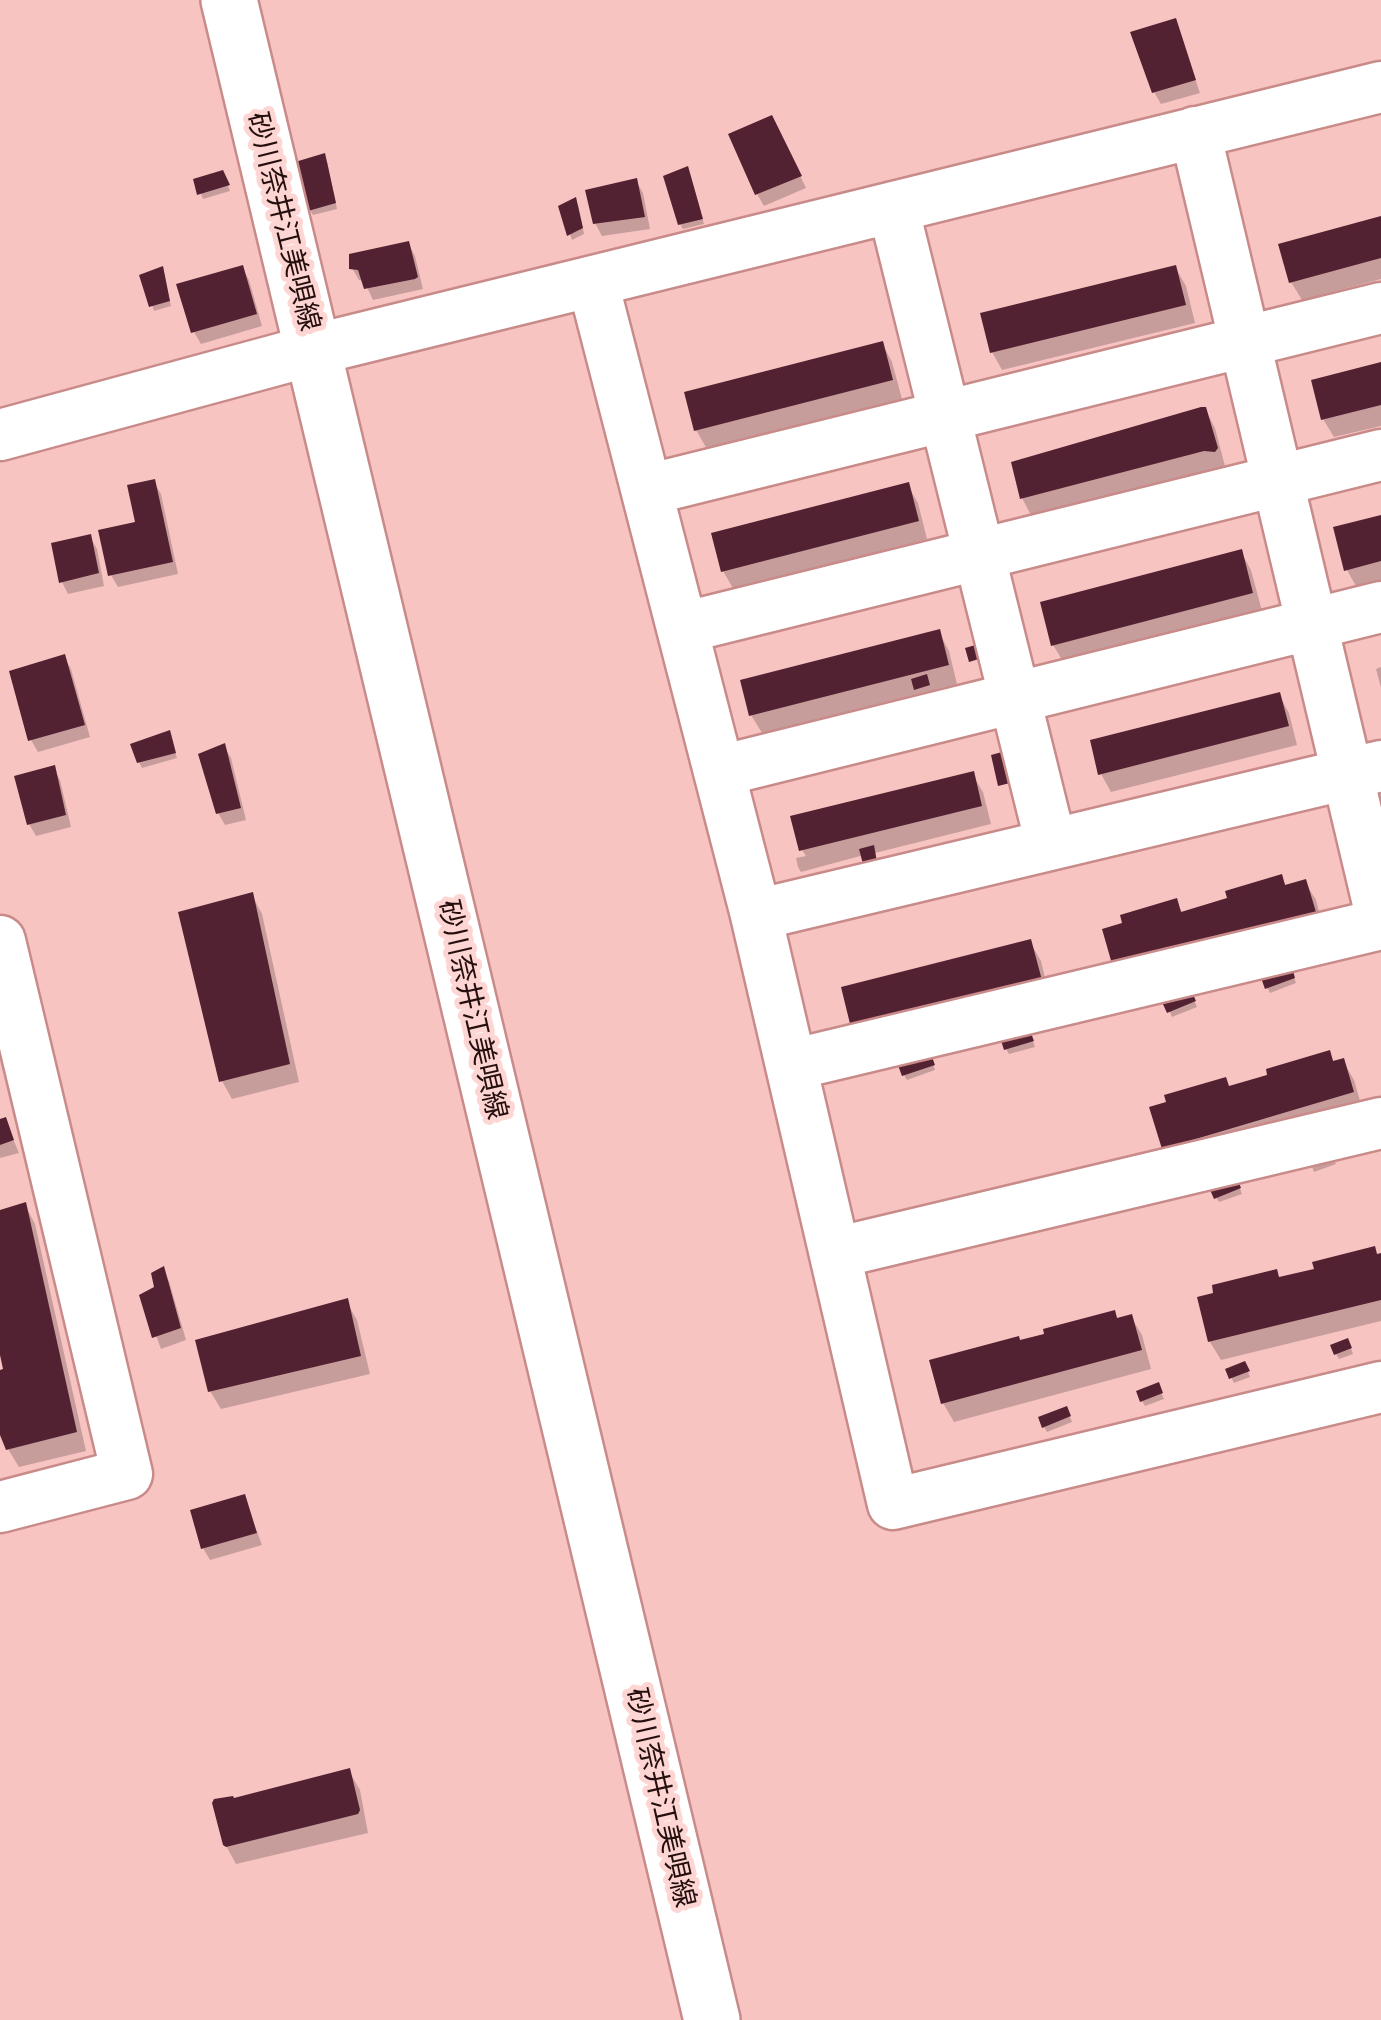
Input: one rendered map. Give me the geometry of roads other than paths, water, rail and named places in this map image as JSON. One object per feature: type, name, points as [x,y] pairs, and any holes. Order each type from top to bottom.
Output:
[{"type":"main road","name":"砂川奈井江美唄線","points":[[229,0],[712,2020]]},
{"type":"street","points":[[0,435],[313,350],[1381,87]]},
{"type":"street","points":[[791,1065],[1381,920],[1363,771],[1310,624],[1195,132]]},
{"type":"street","points":[[893,206],[1051,844]]},
{"type":"street","points":[[593,283],[756,914],[893,1504],[1381,1387]]},
{"type":"street","points":[[647,490],[1381,308]]},
{"type":"street","points":[[682,628],[1381,455]]},
{"type":"street","points":[[720,772],[1381,607]]},
{"type":"street","points":[[756,914],[1363,771]]},
{"type":"street","points":[[0,941],[127,1474],[0,1507]]},
{"type":"street","points":[[835,1253],[1381,1123]]}]
